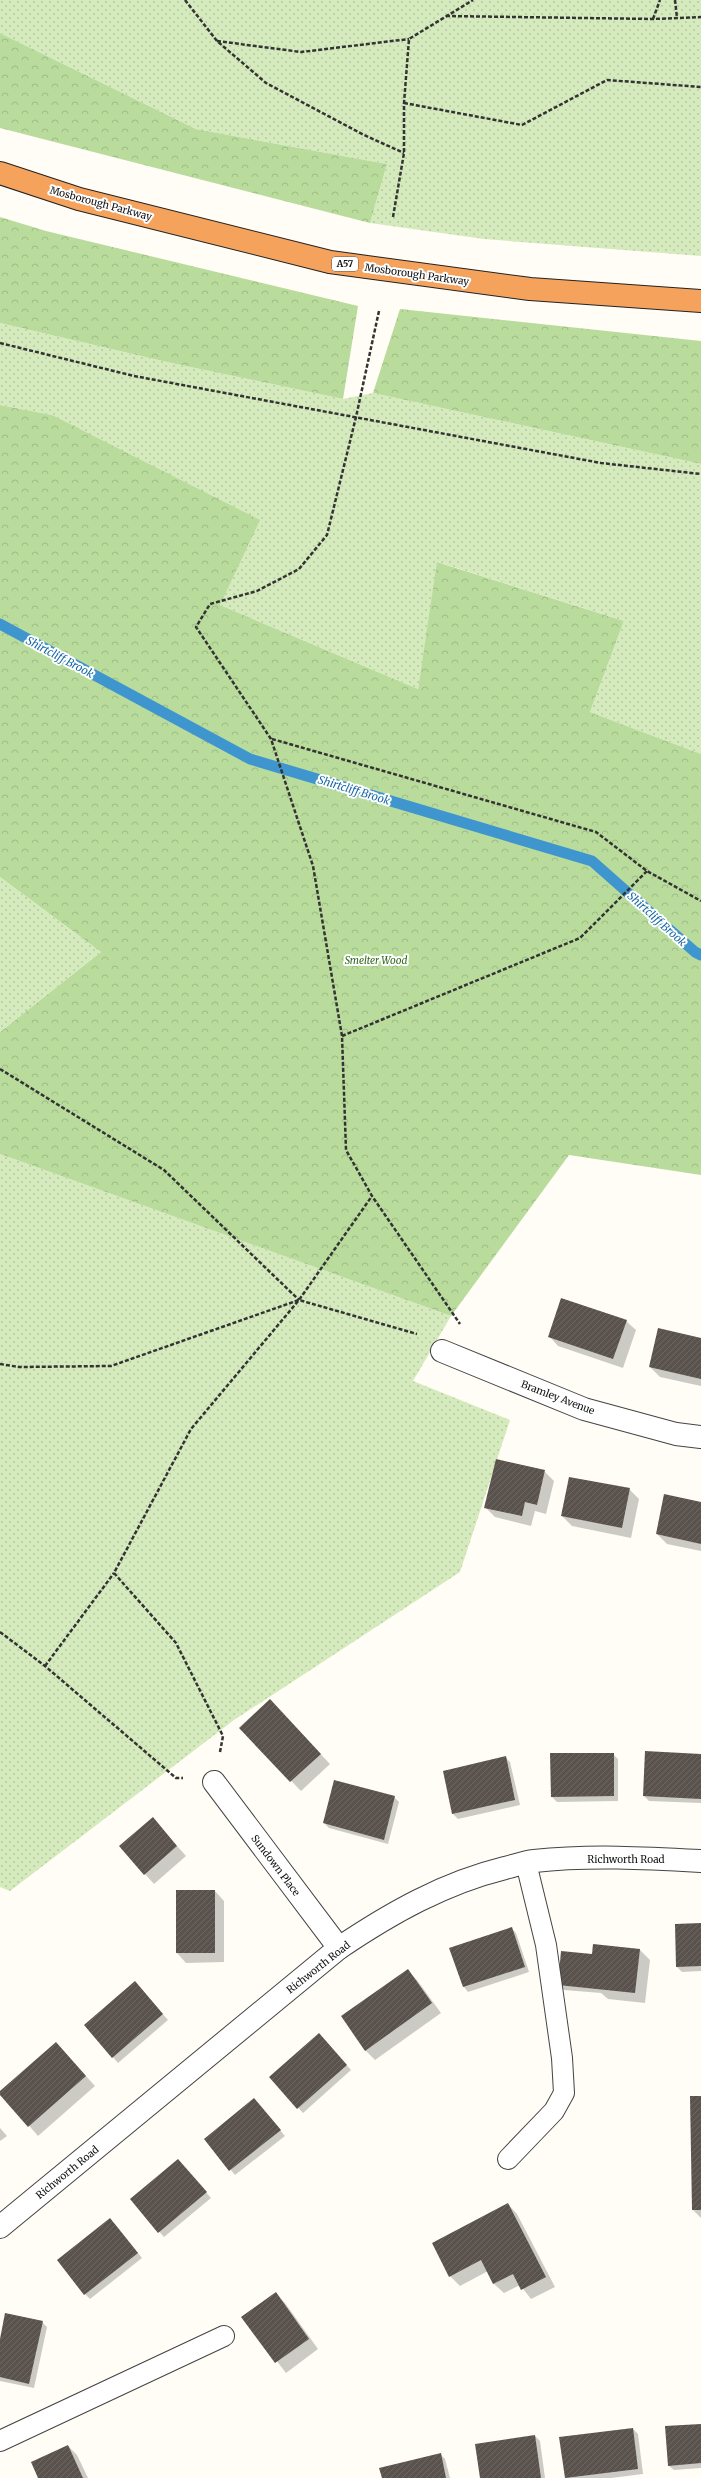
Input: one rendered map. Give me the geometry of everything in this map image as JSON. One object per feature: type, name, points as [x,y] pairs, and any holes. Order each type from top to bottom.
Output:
[{"type":"highway","name":"Mosborough Parkway","points":[[0,173],[79,199],[330,262],[530,289],[701,300]]},
{"type":"street","name":"Bramley Avenue","points":[[442,1351],[584,1409],[676,1434],[701,1438]]},
{"type":"street","name":"Sundown Place","points":[[214,1782],[339,1948]]},
{"type":"street","name":"Richworth Road","points":[[0,2227],[339,1948],[385,1917],[426,1896],[477,1875],[526,1863],[632,1858],[701,1861]]},
{"type":"lane","points":[[508,2159],[554,2110],[564,2093],[562,2058],[546,1945],[526,1863]]},
{"type":"lane","points":[[0,2441],[224,2336]]},
{"type":"path","points":[[185,0],[217,41],[266,83],[364,135],[404,153]]},
{"type":"path","points":[[217,41],[301,52],[410,40],[473,0]]},
{"type":"path","points":[[653,19],[660,0]]},
{"type":"path","points":[[675,0],[678,18]]},
{"type":"path","points":[[446,16],[653,19],[701,17]]},
{"type":"path","points":[[393,217],[404,153],[404,103],[410,40]]},
{"type":"path","points":[[404,103],[522,125],[607,80],[701,87]]},
{"type":"path","points":[[379,311],[356,417],[327,535],[299,569],[257,591],[210,604],[196,627],[271,739],[313,866],[342,1036],[346,1150],[372,1196],[480,1353],[481,1366]]},
{"type":"path","points":[[0,343],[134,376],[601,463],[701,474]]},
{"type":"path","points":[[271,739],[596,832],[647,872],[701,901]]},
{"type":"path","points":[[342,1036],[580,938],[647,872]]},
{"type":"path","points":[[0,1069],[164,1170],[299,1300],[419,1334]]},
{"type":"path","points":[[45,1666],[114,1573],[191,1429],[299,1300],[372,1196]]},
{"type":"path","points":[[0,1364],[19,1367],[111,1366],[299,1300]]},
{"type":"path","points":[[0,1632],[45,1666],[176,1778],[214,1782],[223,1736],[176,1643],[114,1573]]},
{"type":"green space","points":[[0,0],[701,0],[701,256],[484,239],[370,223],[387,164],[196,129],[0,33]]},
{"type":"green space","points":[[0,33],[196,129],[387,164],[370,223],[0,128]]},
{"type":"green space","points":[[0,217],[46,231],[358,306],[343,399],[171,363],[0,323]]},
{"type":"green space","points":[[400,309],[701,341],[701,464],[373,393]]},
{"type":"green space","points":[[0,323],[171,363],[343,399],[373,393],[701,464],[701,754],[590,712],[624,621],[438,562],[418,689],[220,605],[52,415],[0,405]]},
{"type":"green space","name":"Smelter Wood","points":[[0,405],[52,415],[260,520],[220,605],[418,689],[437,562],[624,621],[590,712],[701,754],[701,1175],[569,1155],[451,1316],[0,1154],[0,1032],[101,952],[0,877]]},
{"type":"green space","points":[[0,877],[101,952],[0,1032]]},
{"type":"green space","points":[[0,1154],[451,1316],[413,1381],[510,1420],[460,1572],[234,1720],[10,1891],[0,1887]]},
{"type":"building","points":[[561,1298],[627,1320],[613,1359],[548,1337]]},
{"type":"building","points":[[658,1328],[701,1338],[701,1379],[649,1367]]},
{"type":"building","points":[[496,1459],[545,1470],[537,1505],[525,1502],[522,1516],[484,1508]]},
{"type":"building","points":[[569,1477],[630,1488],[622,1528],[561,1516]]},
{"type":"building","points":[[664,1494],[701,1502],[701,1544],[656,1534]]},
{"type":"building","points":[[270,1699],[321,1754],[290,1782],[239,1728]]},
{"type":"building","points":[[645,1751],[701,1754],[701,1799],[643,1796]]},
{"type":"building","points":[[550,1753],[614,1753],[614,1796],[551,1797]]},
{"type":"building","points":[[506,1756],[515,1800],[452,1814],[443,1771]]},
{"type":"building","points":[[334,1780],[395,1796],[384,1840],[323,1823]]},
{"type":"building","points":[[153,1817],[177,1846],[144,1875],[119,1846]]},
{"type":"building","points":[[176,1890],[215,1890],[215,1953],[176,1953]]},
{"type":"building","points":[[701,1923],[701,1966],[676,1967],[675,1924]]},
{"type":"building","points":[[512,1927],[525,1967],[463,1987],[449,1948]]},
{"type":"building","points":[[593,1944],[640,1949],[635,1993],[558,1985],[561,1951],[592,1954]]},
{"type":"building","points":[[408,1969],[432,2003],[365,2051],[341,2016]]},
{"type":"building","points":[[135,1981],[163,2014],[112,2058],[84,2025]]},
{"type":"building","points":[[319,2033],[347,2065],[297,2109],[269,2077]]},
{"type":"building","points":[[56,2042],[86,2076],[28,2127],[0,2095],[0,2091]]},
{"type":"building","points":[[690,2096],[701,2096],[701,2210],[692,2210]]},
{"type":"building","points":[[254,2098],[281,2130],[229,2171],[204,2139]]},
{"type":"building","points":[[178,2159],[207,2192],[158,2233],[130,2199]]},
{"type":"building","points":[[508,2203],[546,2277],[521,2290],[513,2274],[493,2284],[481,2260],[449,2277],[432,2243]]},
{"type":"building","points":[[110,2218],[138,2253],[84,2295],[57,2260]]},
{"type":"building","points":[[276,2292],[309,2339],[275,2363],[241,2317]]},
{"type":"building","points":[[5,2313],[43,2321],[29,2384],[0,2377],[0,2339]]},
{"type":"building","points":[[701,2424],[701,2463],[668,2466],[665,2426]]},
{"type":"building","points":[[633,2428],[638,2469],[565,2478],[559,2437]]},
{"type":"building","points":[[535,2435],[541,2478],[480,2478],[475,2444]]},
{"type":"building","points":[[68,2445],[83,2478],[38,2478],[31,2462]]},
{"type":"building","points":[[441,2453],[446,2478],[382,2478],[379,2468]]},
{"type":"waterway","name":"Shirtcliff Brook","points":[[0,624],[250,759],[592,861],[695,952],[701,955]]}]
